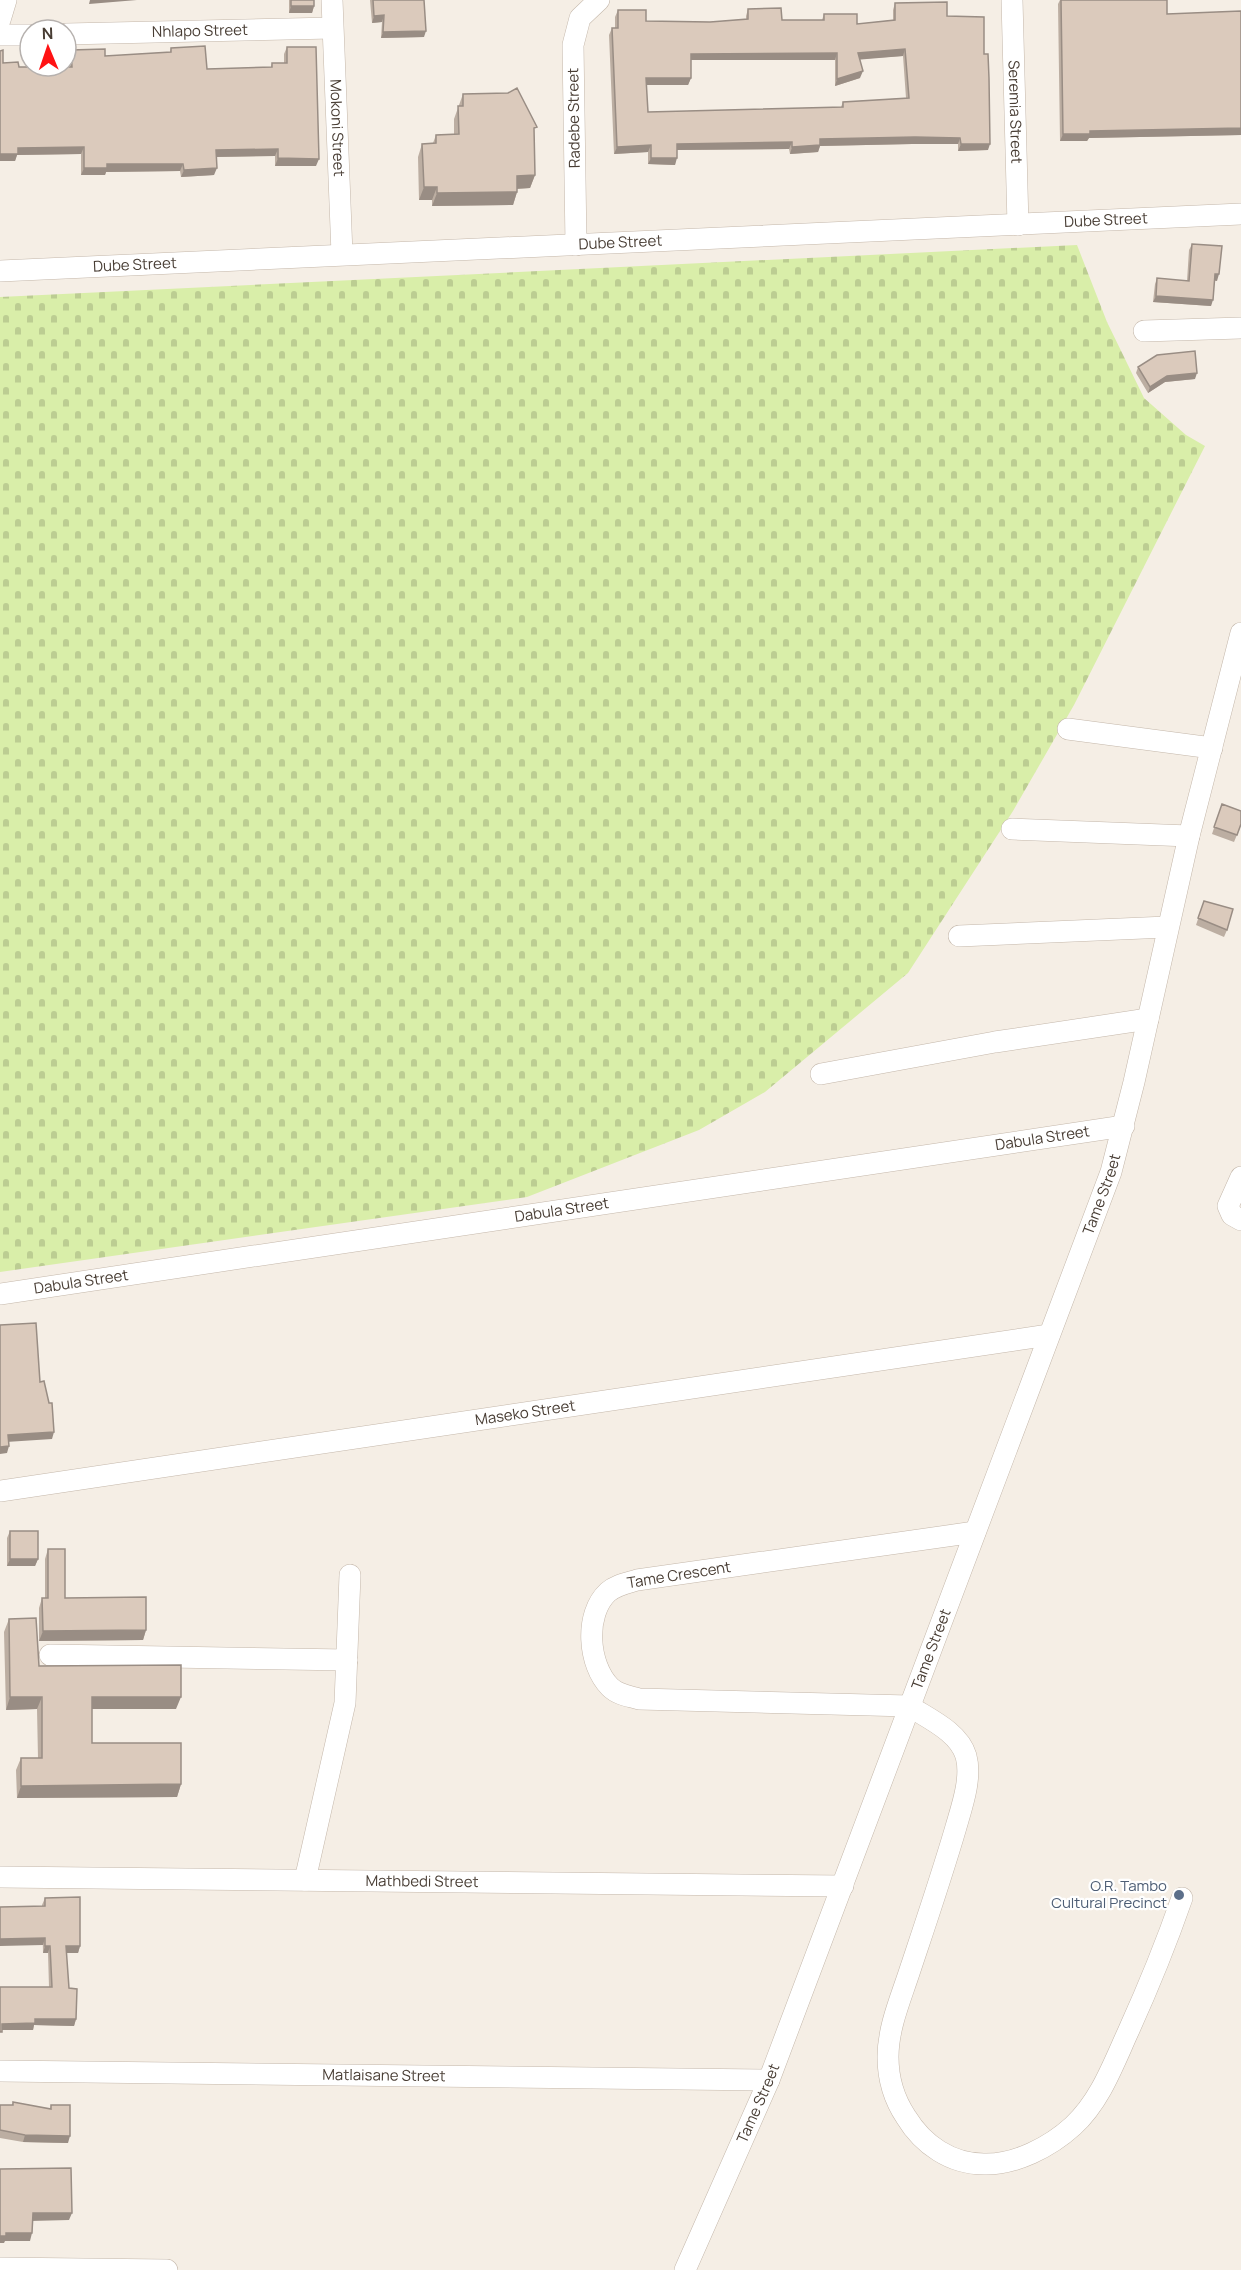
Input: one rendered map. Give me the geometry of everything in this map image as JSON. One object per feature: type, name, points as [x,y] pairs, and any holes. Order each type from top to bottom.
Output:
[{"type":"street","points":[[0,20],[6,0]]},
{"type":"street","name":"Mokoni Street","points":[[332,0],[342,254]]},
{"type":"street","name":"Radebe Street","points":[[576,245],[573,45],[580,18],[599,0]]},
{"type":"street","name":"Seremia Street","points":[[1012,0],[1018,225]]},
{"type":"street","name":"Nhlapo Street","points":[[78,34],[332,28]]},
{"type":"street","points":[[0,35],[18,35]]},
{"type":"street","name":"Dube Street","points":[[0,271],[1241,214]]},
{"type":"street","points":[[1144,331],[1241,328]]},
{"type":"street","name":"Tame Street","points":[[685,2270],[769,2080],[1111,1172],[1124,1126],[1167,927],[1241,633]]},
{"type":"street","points":[[1068,729],[1212,748]]},
{"type":"street","points":[[1012,829],[1189,836]]},
{"type":"street","points":[[959,936],[1167,927]]},
{"type":"street","points":[[821,1074],[994,1042],[1148,1020]]},
{"type":"street","name":"Dabula Street","points":[[0,1294],[1124,1126]]},
{"type":"street","points":[[1241,1178],[1228,1206],[1232,1215],[1241,1220]]},
{"type":"street","name":"Maseko Street","points":[[0,1491],[1049,1335]]},
{"type":"street","name":"Tame Crescent","points":[[909,1706],[639,1699],[621,1694],[602,1676],[598,1666],[592,1628],[595,1611],[609,1591],[637,1580],[975,1532]]},
{"type":"street","points":[[305,1880],[345,1703],[350,1575]]},
{"type":"street","points":[[50,1655],[347,1660]]},
{"type":"street","points":[[909,1706],[953,1735],[966,1755],[968,1768],[959,1816],[893,2020],[888,2058],[890,2082],[907,2119],[948,2158],[966,2164],[1015,2160],[1035,2152],[1073,2126],[1101,2092],[1150,1982],[1182,1898]]},
{"type":"street","name":"Mathbedi Street","points":[[0,1876],[843,1886]]},
{"type":"street","name":"Matlaisane Street","points":[[0,2071],[769,2080]]},
{"type":"street","points":[[0,2268],[167,2270]]},
{"type":"green space","points":[[1077,245],[1107,322],[1144,398],[1186,435],[1205,446],[1074,705],[1013,811],[908,973],[765,1092],[699,1130],[527,1197],[0,1272],[0,297]]},
{"type":"building","points":[[291,0],[314,0],[314,6],[291,6]]},
{"type":"building","points":[[373,0],[424,0],[426,31],[383,32],[384,15],[374,16]]},
{"type":"building","points":[[1061,0],[1167,0],[1167,14],[1241,11],[1241,128],[1090,131],[1090,134],[1063,134]]},
{"type":"building","points":[[947,2],[947,16],[984,17],[984,54],[988,54],[990,144],[961,144],[960,138],[915,137],[820,139],[820,145],[792,147],[792,142],[677,144],[677,158],[651,158],[651,145],[617,147],[612,28],[618,28],[618,10],[646,10],[646,21],[710,22],[748,19],[748,9],[781,8],[782,20],[824,20],[824,14],[857,14],[857,24],[895,20],[895,3]],"holes":[[[905,49],[909,98],[843,102],[843,107],[648,112],[646,78],[691,78],[691,54],[837,53],[837,79],[863,71],[858,53]]]},
{"type":"building","points":[[205,46],[207,69],[272,67],[272,63],[287,63],[287,47],[316,47],[319,159],[278,158],[278,149],[216,150],[217,168],[184,170],[183,164],[107,164],[107,168],[84,168],[84,147],[18,148],[18,154],[0,154],[0,51],[3,50],[3,63],[18,62],[18,78],[78,78],[78,50],[105,49],[105,56],[171,52],[171,48]]},
{"type":"building","points":[[517,88],[537,127],[534,128],[535,175],[517,176],[517,192],[437,193],[437,187],[424,187],[422,144],[436,143],[436,135],[459,134],[458,106],[463,106],[463,94],[508,93]]},
{"type":"building","points":[[1192,244],[1222,246],[1219,274],[1215,274],[1213,300],[1156,296],[1157,278],[1189,281]]},
{"type":"building","points":[[1195,351],[1197,373],[1167,376],[1150,387],[1138,367],[1157,355]]},
{"type":"building","points":[[1222,804],[1241,811],[1241,824],[1237,835],[1214,827]]},
{"type":"building","points":[[1204,901],[1233,909],[1227,930],[1198,918]]},
{"type":"building","points":[[36,1323],[40,1382],[44,1381],[49,1403],[52,1403],[54,1432],[8,1435],[9,1446],[0,1447],[0,1325]]},
{"type":"building","points":[[10,1531],[38,1531],[38,1559],[10,1559]]},
{"type":"building","points":[[48,1549],[65,1549],[65,1598],[146,1597],[146,1630],[43,1631],[42,1598],[48,1598]]},
{"type":"building","points":[[36,1618],[39,1666],[181,1665],[181,1697],[92,1697],[92,1743],[181,1743],[181,1784],[21,1786],[21,1758],[42,1758],[42,1697],[10,1697],[9,1619]]},
{"type":"building","points":[[80,1897],[80,1946],[66,1946],[69,1988],[77,1989],[76,2019],[35,2019],[35,2023],[2,2024],[2,2032],[0,2032],[0,1987],[52,1987],[50,1946],[45,1946],[45,1938],[0,1939],[0,1907],[45,1906],[45,1898]]},
{"type":"building","points":[[13,2102],[51,2109],[51,2105],[70,2105],[70,2136],[25,2135],[0,2130],[0,2105],[13,2105]]},
{"type":"building","points":[[71,2168],[72,2213],[33,2213],[32,2233],[6,2233],[6,2236],[0,2236],[0,2169]]},
{"type":"place","name":"O.R. Tambo Cultural Precinct","points":[[1179,1895]]}]
